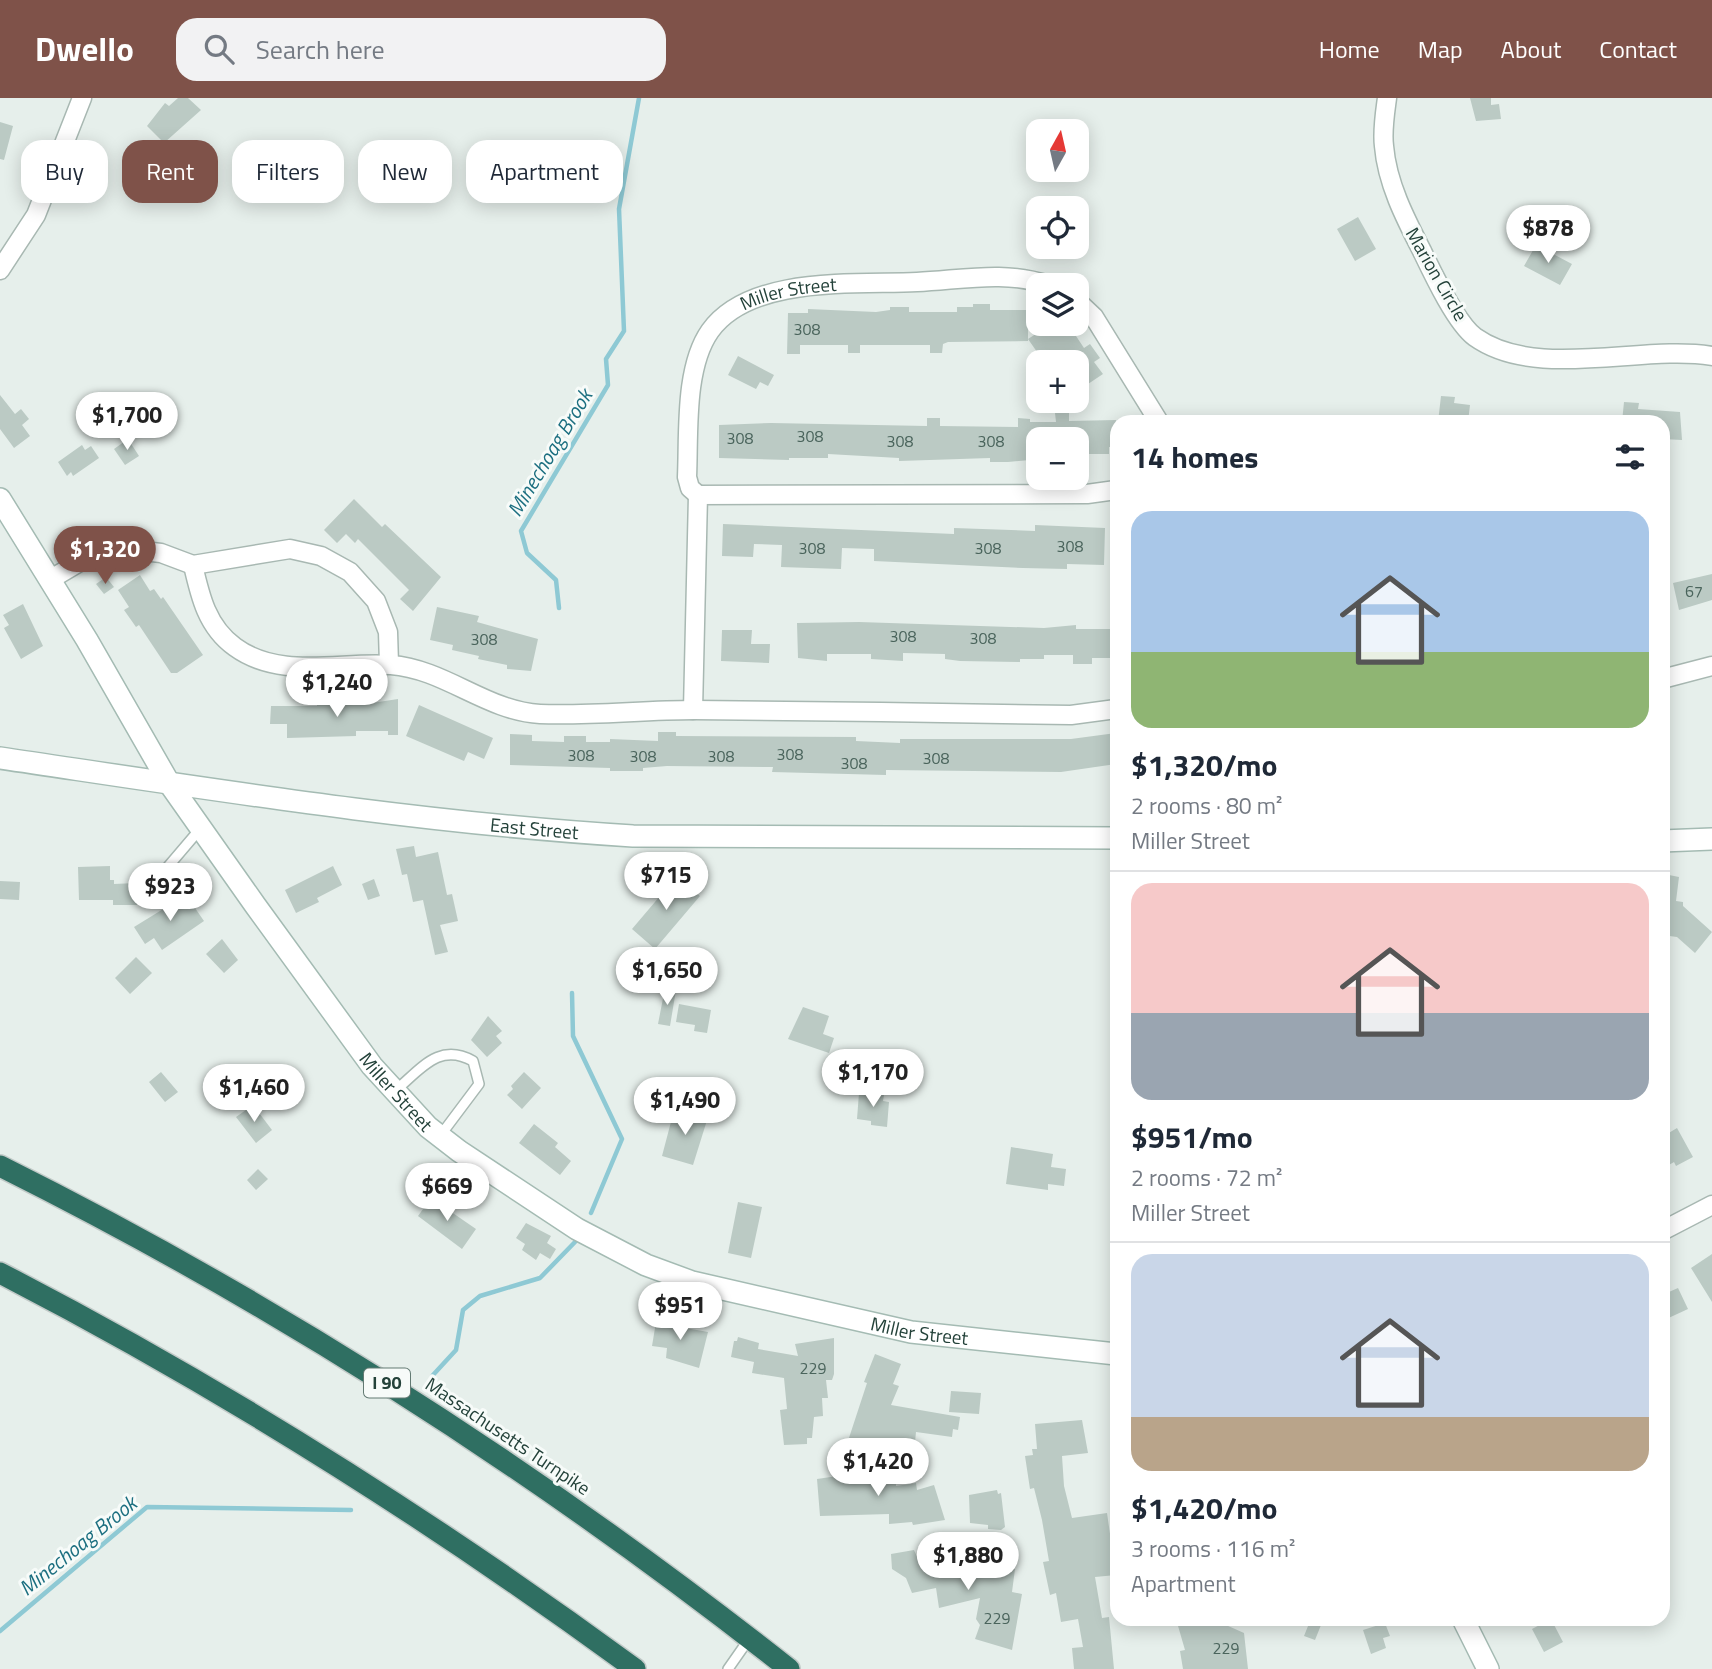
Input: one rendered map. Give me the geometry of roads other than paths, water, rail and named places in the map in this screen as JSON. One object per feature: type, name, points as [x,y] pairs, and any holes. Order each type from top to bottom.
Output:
[{"type":"highway","name":"Massachusetts Turnpike","points":[[0,1166],[183,1262],[411,1398],[570,1505],[789,1669]]},
{"type":"highway","points":[[0,1273],[147,1351],[328,1458],[474,1553],[635,1669]]},
{"type":"street","points":[[0,270],[36,215],[82,98]]},
{"type":"street","name":"Marion Circle","points":[[1387,98],[1383,144],[1396,195],[1433,275],[1474,336],[1511,353],[1547,358],[1591,359],[1668,352],[1712,356]]},
{"type":"street","name":"Miller Street","points":[[693,710],[698,495],[690,488],[687,477],[692,380],[710,331],[741,306],[771,294],[859,283],[916,282],[998,275],[1026,281]]},
{"type":"street","points":[[1089,312],[1155,415]]},
{"type":"street","points":[[698,495],[1087,494],[1110,492]]},
{"type":"street","name":"Miller Street","points":[[0,499],[51,579],[169,783],[317,993],[372,1066],[440,1136],[577,1229],[646,1265],[692,1282],[911,1332],[1110,1353]]},
{"type":"street","points":[[51,579],[83,560],[116,548],[161,553],[192,565],[290,549],[321,556],[350,572],[376,601],[388,632],[389,664]]},
{"type":"street","points":[[192,565],[200,599],[211,623],[236,648],[269,663],[336,668],[389,664],[425,670],[500,707],[539,714],[693,710],[1071,715],[1110,710]]},
{"type":"street","points":[[1670,677],[1712,666]]},
{"type":"street","name":"East Street","points":[[0,758],[420,818],[633,836],[1110,838]]},
{"type":"street","points":[[1670,841],[1712,839]]},
{"type":"street","points":[[1670,1227],[1712,1205]]},
{"type":"street","points":[[1466,1626],[1488,1669]]},
{"type":"lane","points":[[160,876],[201,828]]},
{"type":"lane","points":[[394,1091],[439,1056],[449,1052],[473,1061],[479,1084],[440,1136]]},
{"type":"lane","points":[[728,1669],[750,1638]]},
{"type":"waterway","name":"Minechoag Brook","points":[[559,608],[556,580],[527,553],[521,531],[608,385],[606,359],[624,331],[619,209],[639,98]]},
{"type":"waterway","name":"Minechoag Brook","points":[[572,993],[573,1036],[622,1139],[591,1213]]},
{"type":"waterway","name":"Minechoag Brook","points":[[433,1375],[456,1350],[463,1310],[480,1296],[540,1278],[575,1242]]},
{"type":"waterway","name":"Minechoag Brook","points":[[0,1631],[147,1507],[351,1510]]}]
